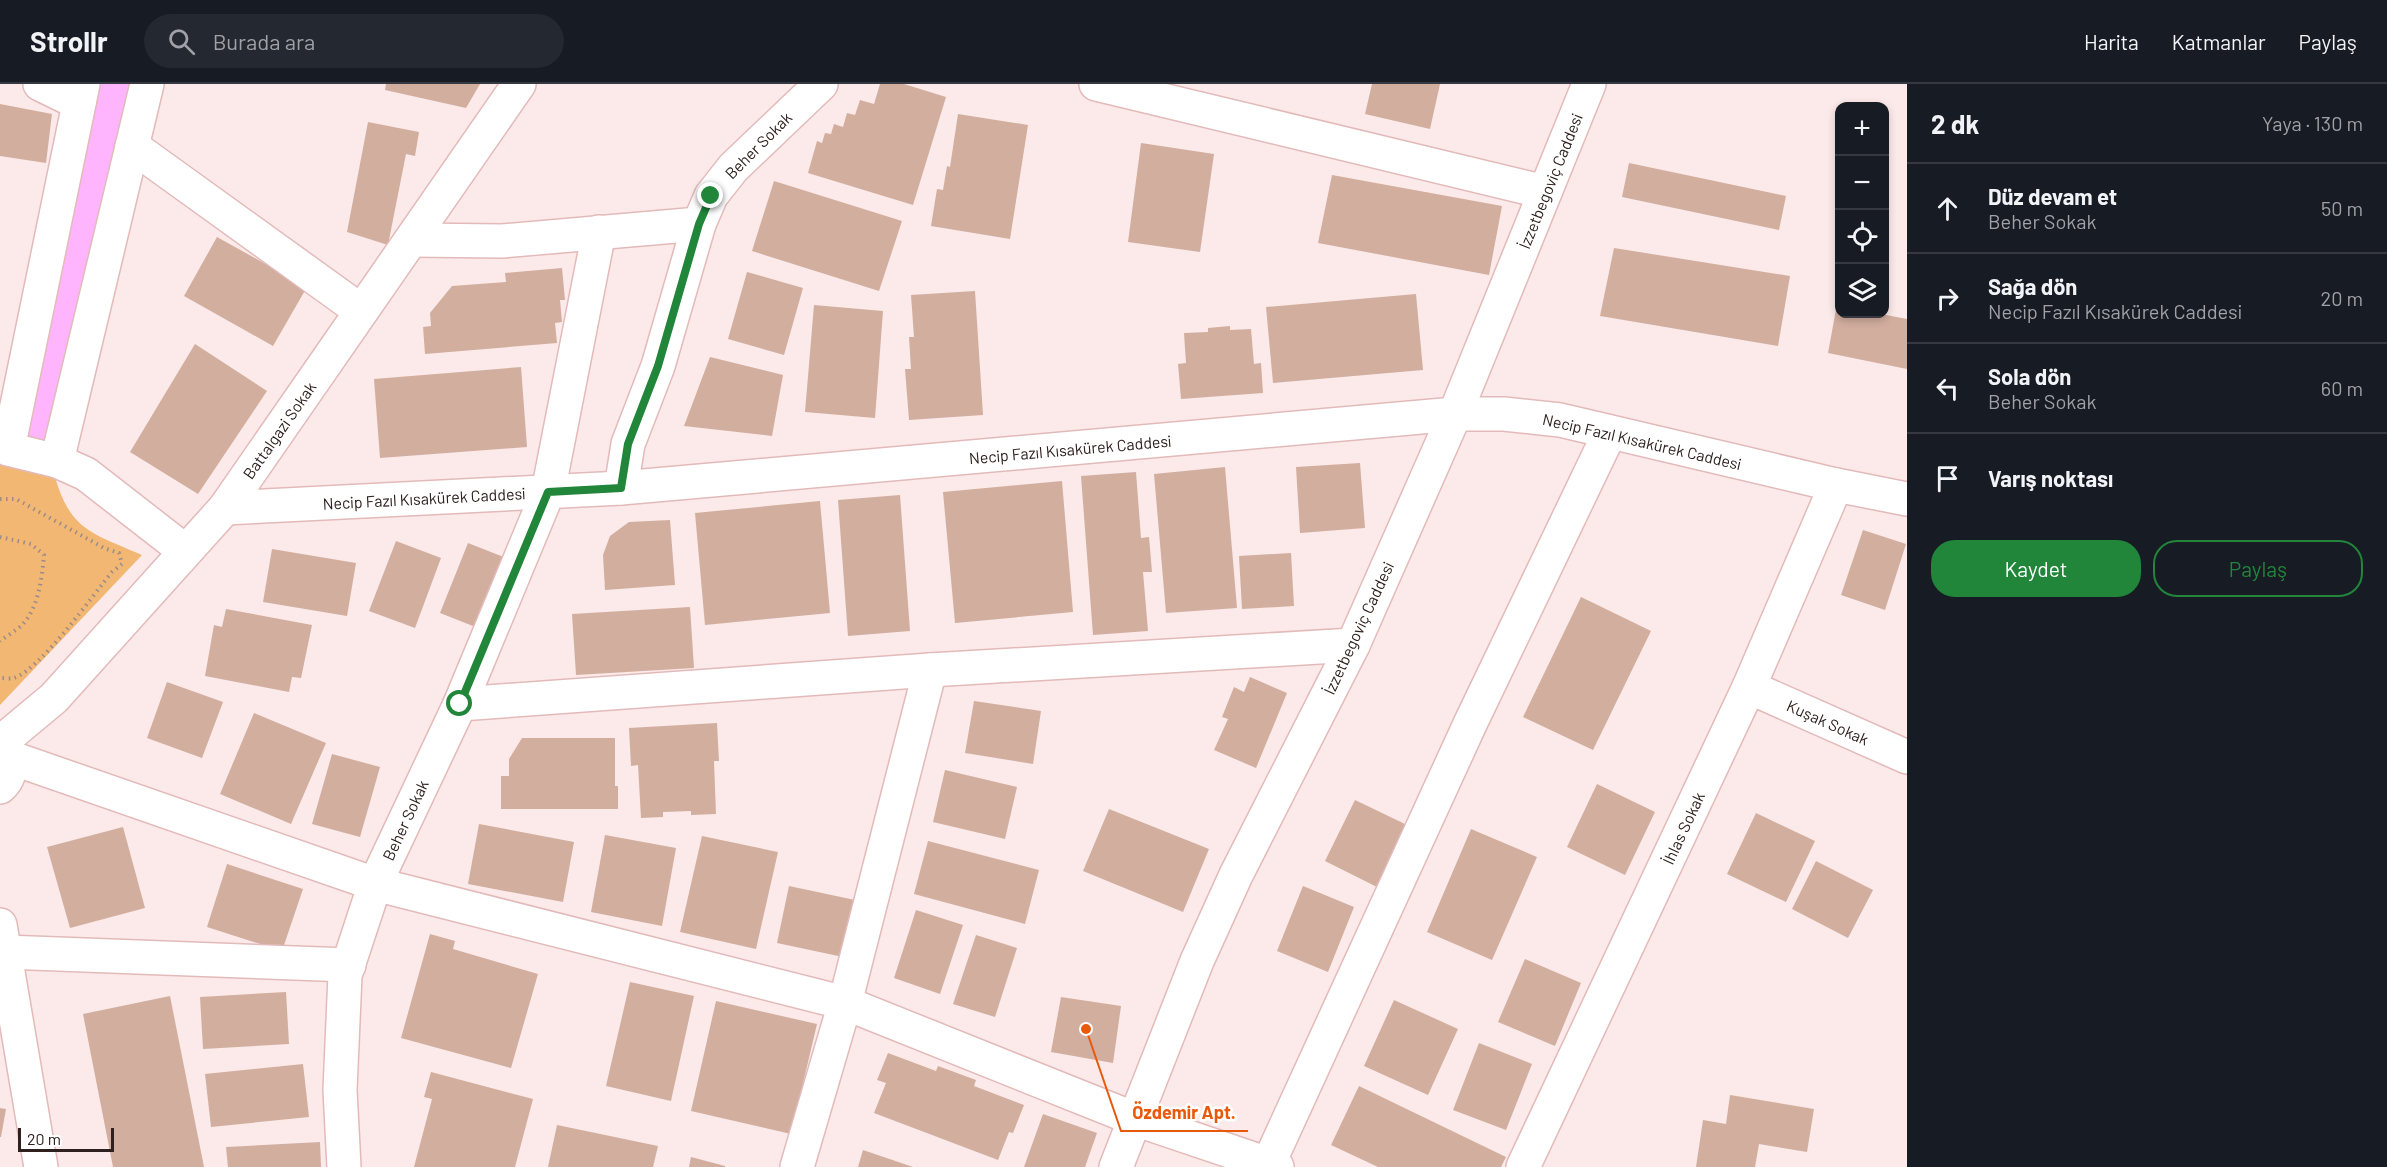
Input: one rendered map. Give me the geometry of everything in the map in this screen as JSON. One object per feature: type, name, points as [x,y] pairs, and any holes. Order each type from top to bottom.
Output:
[{"type":"street","points":[[40,84],[81,93],[8,449],[57,461],[87,474],[185,551]]},
{"type":"street","points":[[57,461],[147,84]]},
{"type":"street","name":"Battalgazi Sokak","points":[[2,758],[225,507],[519,84]]},
{"type":"street","name":"Beher Sokak","points":[[621,488],[628,444],[658,366],[699,224],[711,196],[733,168],[821,84]]},
{"type":"street","points":[[1096,84],[1545,192]]},
{"type":"street","name":"İzzetbegoviç Caddesi","points":[[1116,1167],[1197,961],[1236,875],[1353,645],[1455,414],[1589,84]]},
{"type":"street","points":[[132,146],[361,311]]},
{"type":"street","points":[[411,240],[502,241],[699,224]]},
{"type":"street","name":"Beher Sokak","points":[[344,1167],[340,1090],[348,965],[375,884],[460,704],[548,492],[599,232]]},
{"type":"street","name":"Necip Fazıl Kısakürek Caddesi","points":[[225,507],[621,488],[1455,414],[1531,416],[1560,420],[1836,485],[1907,499]]},
{"type":"street","points":[[2,758],[375,884],[845,1003],[1135,1119],[1271,1166],[1470,724],[1610,432]]},
{"type":"street","name":"İhlas Sokak","points":[[1523,1167],[1749,687],[1836,485]]},
{"type":"street","points":[[460,704],[930,670],[1353,645]]},
{"type":"street","points":[[797,1167],[845,1003],[930,670]]},
{"type":"street","name":"Kuşak Sokak","points":[[1749,687],[1907,757]]},
{"type":"street","points":[[42,1167],[2,935],[348,965]]},
{"type":"path","points":[[0,499],[16,498],[104,548],[119,553],[122,564],[112,572],[52,646],[26,670],[13,678],[0,678]]},
{"type":"path","points":[[0,537],[31,544],[44,555],[42,578],[34,603],[24,623],[0,641]]},
{"type":"shaded area","points":[[98,84],[133,84],[51,456],[18,447]]},
{"type":"shaded area","points":[[0,456],[53,470],[59,490],[74,517],[95,534],[142,555],[0,705]]},
{"type":"building","points":[[386,84],[480,84],[466,108],[385,90]]},
{"type":"building","points":[[880,84],[904,84],[946,97],[913,205],[808,173],[817,141],[822,143],[825,133],[831,134],[834,124],[843,127],[847,113],[855,115],[860,100],[874,104]]},
{"type":"building","points":[[1372,84],[1440,84],[1430,129],[1365,114]]},
{"type":"building","points":[[0,104],[52,114],[46,163],[0,156]]},
{"type":"building","points":[[958,114],[1028,125],[1010,239],[931,226],[937,189],[943,190],[947,166],[950,167]]},
{"type":"building","points":[[368,122],[419,132],[415,156],[406,154],[388,245],[347,232]]},
{"type":"building","points":[[1141,143],[1214,154],[1200,252],[1128,242]]},
{"type":"building","points":[[1629,163],[1786,196],[1779,230],[1622,197]]},
{"type":"building","points":[[1332,175],[1502,206],[1489,275],[1318,243]]},
{"type":"building","points":[[774,181],[902,221],[879,291],[752,251]]},
{"type":"building","points":[[217,237],[307,287],[273,346],[184,296]]},
{"type":"building","points":[[1614,248],[1790,276],[1778,346],[1600,316]]},
{"type":"building","points":[[562,268],[565,300],[560,300],[562,322],[555,323],[557,343],[425,354],[423,327],[431,326],[430,313],[452,286],[506,282],[505,273]]},
{"type":"building","points":[[747,272],[803,288],[784,355],[728,339]]},
{"type":"building","points":[[975,291],[983,415],[909,420],[905,369],[911,369],[909,337],[914,337],[911,295]]},
{"type":"building","points":[[1416,294],[1423,370],[1273,383],[1266,307]]},
{"type":"building","points":[[814,305],[883,311],[875,418],[805,412]]},
{"type":"building","points":[[1835,315],[1835,318],[1889,318],[1889,316],[1907,319],[1907,369],[1828,353]]},
{"type":"building","points":[[1230,326],[1230,330],[1251,329],[1254,364],[1261,363],[1263,393],[1181,399],[1178,364],[1186,363],[1184,333],[1208,332],[1208,328]]},
{"type":"building","points":[[195,344],[267,391],[198,494],[130,452]]},
{"type":"building","points":[[710,357],[783,375],[772,436],[684,426]]},
{"type":"building","points":[[521,367],[527,447],[380,458],[374,379]]},
{"type":"building","points":[[1360,463],[1365,528],[1300,533],[1296,467]]},
{"type":"building","points":[[1225,467],[1237,608],[1166,613],[1154,474]]},
{"type":"building","points":[[1136,472],[1141,538],[1149,537],[1152,572],[1143,572],[1148,631],[1093,635],[1081,476]]},
{"type":"building","points":[[1062,481],[1073,612],[955,623],[943,492]]},
{"type":"building","points":[[900,495],[910,631],[848,636],[838,500]]},
{"type":"building","points":[[820,501],[830,613],[705,625],[695,513]]},
{"type":"building","points":[[670,520],[675,585],[605,590],[603,555],[610,536],[629,522]]},
{"type":"building","points":[[1863,530],[1906,544],[1885,610],[1841,595]]},
{"type":"building","points":[[396,541],[441,558],[415,628],[369,611]]},
{"type":"building","points":[[468,543],[511,560],[483,630],[440,613]]},
{"type":"building","points":[[272,549],[356,563],[347,616],[263,602]]},
{"type":"building","points":[[1291,553],[1294,606],[1242,609],[1239,556]]},
{"type":"building","points":[[1581,597],[1651,631],[1593,750],[1523,717]]},
{"type":"building","points":[[690,607],[694,668],[576,675],[572,614]]},
{"type":"building","points":[[226,609],[312,625],[301,678],[292,677],[289,692],[205,676],[214,625],[222,627]]},
{"type":"building","points":[[1250,677],[1287,693],[1256,768],[1214,750],[1228,719],[1222,717],[1234,687],[1244,692]]},
{"type":"building","points":[[167,682],[223,702],[202,758],[147,738]]},
{"type":"building","points":[[974,701],[1041,711],[1033,764],[965,753]]},
{"type":"building","points":[[254,713],[326,743],[291,824],[220,794]]},
{"type":"building","points":[[717,723],[719,761],[714,761],[716,814],[691,815],[691,811],[663,812],[663,817],[641,818],[638,765],[631,766],[629,728]]},
{"type":"building","points":[[522,738],[615,738],[615,786],[618,786],[618,809],[501,809],[501,776],[509,776],[509,759]]},
{"type":"building","points":[[332,754],[380,767],[360,837],[312,824]]},
{"type":"building","points":[[945,770],[1017,787],[1005,839],[933,822]]},
{"type":"building","points":[[1597,784],[1655,812],[1625,875],[1567,847]]},
{"type":"building","points":[[1355,800],[1407,825],[1377,887],[1325,861]]},
{"type":"building","points":[[1109,809],[1209,849],[1183,912],[1083,871]]},
{"type":"building","points":[[1756,813],[1815,841],[1786,902],[1727,874]]},
{"type":"building","points":[[479,824],[574,842],[563,902],[468,884]]},
{"type":"building","points":[[123,827],[145,908],[70,928],[47,847]]},
{"type":"building","points":[[1471,829],[1537,857],[1492,960],[1427,932]]},
{"type":"building","points":[[605,835],[676,848],[662,926],[591,912]]},
{"type":"building","points":[[702,836],[778,852],[756,949],[680,932]]},
{"type":"building","points":[[928,841],[1039,870],[1025,924],[914,894]]},
{"type":"building","points":[[1816,861],[1873,890],[1848,938],[1792,909]]},
{"type":"building","points":[[227,864],[303,889],[282,951],[207,927]]},
{"type":"building","points":[[789,886],[855,900],[843,957],[777,943]]},
{"type":"building","points":[[1303,886],[1354,907],[1328,972],[1277,951]]},
{"type":"building","points":[[916,910],[963,925],[940,994],[894,978]]},
{"type":"building","points":[[430,934],[455,941],[453,949],[538,974],[511,1068],[401,1038]]},
{"type":"building","points":[[976,935],[1017,948],[995,1017],[953,1004]]},
{"type":"building","points":[[1525,959],[1581,983],[1555,1046],[1498,1022]]},
{"type":"building","points":[[630,982],[694,996],[671,1101],[606,1086]]},
{"type":"building","points":[[286,992],[289,1044],[203,1049],[200,997]]},
{"type":"building","points":[[170,996],[204,1167],[113,1167],[83,1014]]},
{"type":"building","points":[[1061,997],[1121,1006],[1113,1063],[1051,1052]]},
{"type":"building","points":[[1394,1000],[1458,1029],[1428,1095],[1364,1066]]},
{"type":"building","points":[[716,1001],[817,1024],[791,1134],[691,1111]]},
{"type":"building","points":[[1479,1043],[1532,1064],[1506,1130],[1453,1110]]},
{"type":"building","points":[[888,1053],[936,1071],[938,1066],[976,1080],[974,1086],[1024,1105],[1013,1133],[1009,1132],[998,1160],[874,1113],[886,1083],[877,1080]]},
{"type":"building","points":[[303,1064],[309,1117],[211,1127],[205,1074]]},
{"type":"building","points":[[431,1072],[533,1099],[515,1167],[414,1167],[432,1099],[424,1097]]},
{"type":"building","points":[[1359,1086],[1506,1157],[1501,1167],[1378,1167],[1331,1145]]},
{"type":"building","points":[[1730,1095],[1814,1109],[1807,1152],[1759,1144],[1755,1167],[1696,1167],[1703,1120],[1726,1124]]},
{"type":"building","points":[[0,1108],[6,1109],[1,1137],[0,1137]]},
{"type":"building","points":[[1043,1114],[1097,1133],[1085,1167],[1024,1167]]},
{"type":"building","points":[[557,1125],[658,1146],[653,1167],[548,1167]]},
{"type":"building","points":[[320,1142],[321,1167],[228,1167],[226,1147]]},
{"type":"building","points":[[863,1150],[913,1167],[858,1167]]},
{"type":"building","points":[[691,1157],[725,1166],[725,1167],[689,1167]]},
{"type":"place","name":"Özdemir Apt.","points":[[1086,1029]]},
{"type":"route","points":[[460,704],[548,492],[621,488],[628,444],[658,366],[699,224],[711,196]]}]
